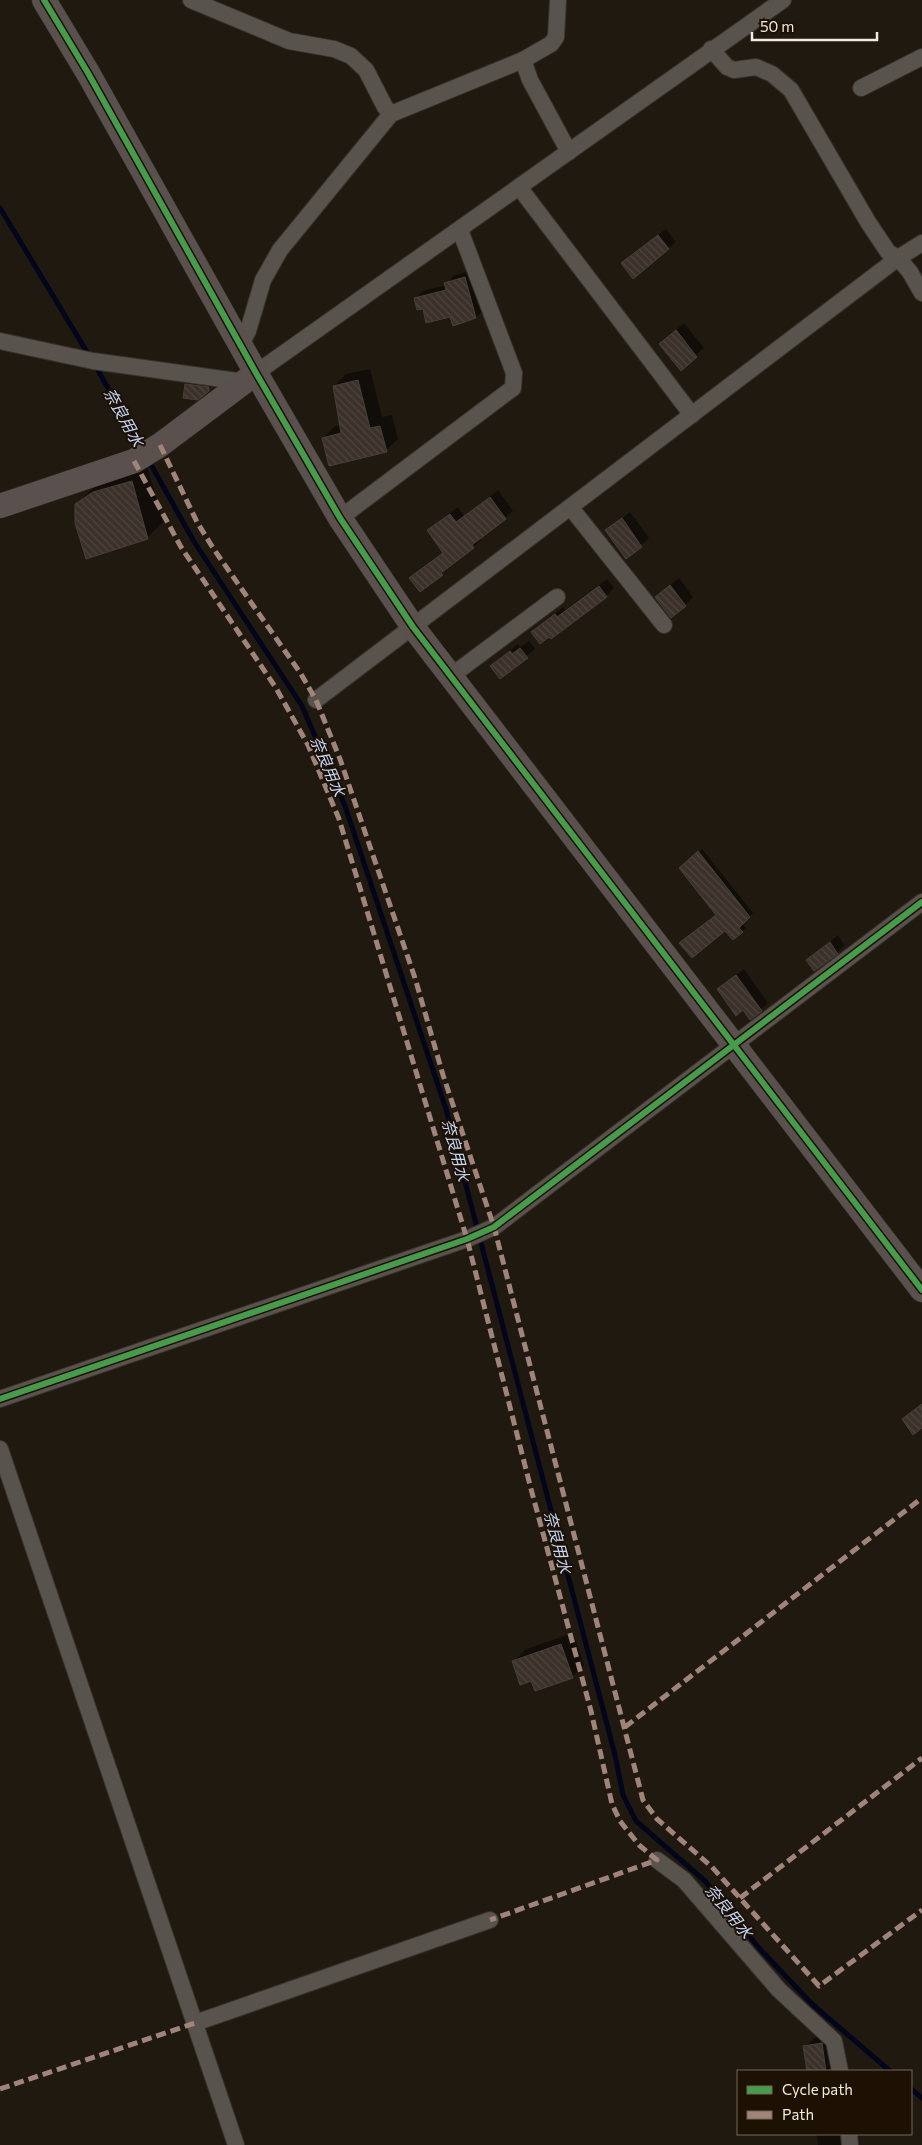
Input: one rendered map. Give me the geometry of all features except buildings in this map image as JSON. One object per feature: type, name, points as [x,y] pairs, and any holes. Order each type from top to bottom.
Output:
[{"type":"street","points":[[44,0],[88,73],[241,344],[250,378],[340,518],[413,626],[922,1290]]},
{"type":"street","points":[[191,0],[289,41],[334,48],[351,56],[366,70],[385,107],[391,114]]},
{"type":"street","points":[[241,344],[248,331],[263,280],[280,250],[391,114],[524,60],[551,44],[556,37],[558,0]]},
{"type":"street","points":[[0,506],[145,454],[711,49],[783,0]]},
{"type":"street","points":[[711,49],[727,67],[734,70],[756,67],[772,74],[790,90],[868,222],[888,252],[898,258],[910,272],[922,293]]},
{"type":"street","points":[[860,88],[922,57]]},
{"type":"street","points":[[524,60],[530,80],[546,105],[569,152]]},
{"type":"street","points":[[519,187],[692,415]]},
{"type":"street","points":[[340,518],[513,388],[514,373],[460,230]]},
{"type":"street","points":[[316,700],[898,258],[922,243]]},
{"type":"street","points":[[0,341],[93,360],[250,378]]},
{"type":"street","points":[[571,508],[664,625]]},
{"type":"street","points":[[451,676],[557,597]]},
{"type":"street","points":[[0,1399],[458,1242],[494,1227],[922,902]]},
{"type":"street","points":[[0,1449],[236,2145]]},
{"type":"street","points":[[657,1860],[684,1880],[773,1984],[834,2041],[840,2070]]},
{"type":"street","points":[[195,2023],[490,1920]]},
{"type":"waterway","name":"奈良用水","points":[[0,208],[90,357]]},
{"type":"waterway","name":"奈良用水","points":[[95,365],[142,449]]},
{"type":"waterway","name":"奈良用水","points":[[149,461],[193,540],[302,706],[345,806],[446,1109],[615,1755],[623,1795],[636,1821],[705,1881],[759,1948],[812,2004],[889,2070]]},
{"type":"waterway","name":"奈良用水","points":[[912,2090],[922,2098]]},
{"type":"marked path","points":[[160,445],[197,522],[301,674],[316,700],[340,759],[415,978],[443,1075],[494,1227],[643,1800],[657,1819],[712,1867],[819,1986],[922,1910]]},
{"type":"marked path","points":[[134,461],[181,547],[276,688],[308,745],[339,819],[467,1239],[531,1489],[591,1711],[612,1804],[620,1821],[639,1845],[657,1860],[490,1920]]},
{"type":"marked path","points":[[625,1727],[922,1498]]},
{"type":"marked path","points":[[740,1898],[922,1758]]},
{"type":"marked path","points":[[0,2089],[195,2023]]},
{"type":"cycle path","points":[[44,0],[88,73],[256,373],[340,518],[413,627],[922,1290]]},
{"type":"cycle path","points":[[0,1399],[467,1239],[494,1227],[922,902]]}]
